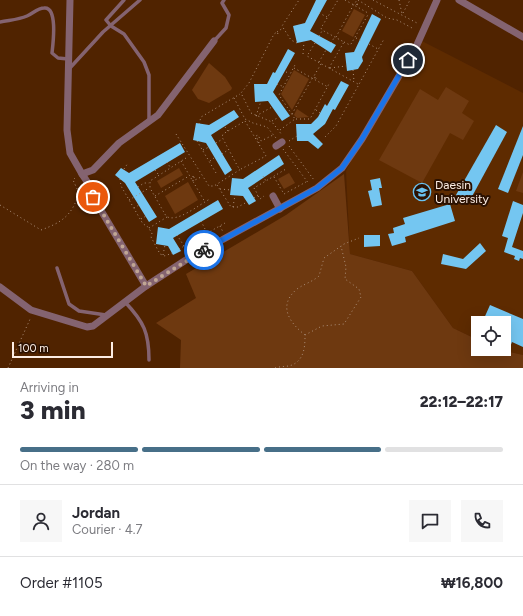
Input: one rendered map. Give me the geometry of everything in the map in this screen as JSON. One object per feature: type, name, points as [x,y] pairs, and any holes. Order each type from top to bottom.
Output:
[{"type":"street","points":[[70,0],[67,130],[70,153],[90,186],[93,197],[146,286]]},
{"type":"street","points":[[0,287],[34,311],[87,327],[93,326],[146,286],[189,258],[317,188],[342,168],[362,139],[416,47],[417,27],[437,0]]},
{"type":"street","points":[[459,0],[523,37]]},
{"type":"street","points":[[82,173],[93,170],[119,143],[165,108],[200,57],[214,40]]},
{"type":"street","points":[[276,146],[283,139]]},
{"type":"street","points":[[273,196],[280,209]]},
{"type":"lane","points":[[124,0],[106,20],[111,26],[124,34],[144,62],[149,75],[149,121]]},
{"type":"lane","points":[[68,70],[111,26],[140,0]]},
{"type":"lane","points":[[214,40],[226,28],[229,15],[222,4],[224,0]]},
{"type":"lane","points":[[0,22],[13,21],[28,16],[43,8],[47,8],[50,11],[54,23],[52,52],[58,58],[68,59]]},
{"type":"lane","points":[[57,268],[69,304],[79,311],[106,315]]},
{"type":"lane","points":[[125,302],[140,320],[145,330],[149,343],[149,360]]},
{"type":"path","points":[[297,43],[291,40],[283,27],[283,22],[299,0]]},
{"type":"path","points":[[319,36],[322,30],[321,28],[338,0]]},
{"type":"path","points":[[322,30],[344,42],[351,44],[368,13],[345,0]]},
{"type":"path","points":[[354,5],[359,5],[355,3],[357,0]]},
{"type":"path","points":[[357,0],[387,18],[417,27]]},
{"type":"path","points":[[372,0],[389,10],[402,15],[417,27]]},
{"type":"path","points":[[399,0],[402,15]]},
{"type":"path","points":[[402,15],[410,0]]},
{"type":"path","points":[[331,43],[354,5]]},
{"type":"path","points":[[319,13],[327,18]]},
{"type":"path","points":[[200,124],[201,117],[241,93],[249,83],[277,33],[283,27]]},
{"type":"path","points":[[355,37],[361,40]]},
{"type":"path","points":[[325,138],[336,126],[384,39]]},
{"type":"path","points":[[304,42],[304,54]]},
{"type":"path","points":[[329,68],[344,42]]},
{"type":"path","points":[[315,43],[307,56],[359,84]]},
{"type":"path","points":[[369,44],[378,49]]},
{"type":"path","points":[[319,62],[326,50]]},
{"type":"path","points":[[296,63],[279,95],[296,120]]},
{"type":"path","points":[[313,78],[317,79],[314,76],[321,64]]},
{"type":"path","points":[[329,68],[346,66]]},
{"type":"path","points":[[293,68],[328,86]]},
{"type":"path","points":[[353,70],[354,82]]},
{"type":"path","points":[[286,72],[290,74]]},
{"type":"path","points":[[292,114],[313,78]]},
{"type":"path","points":[[280,131],[296,120],[309,120],[330,82]]},
{"type":"path","points":[[277,84],[283,87]]},
{"type":"path","points":[[241,93],[249,111],[256,116],[272,122],[280,131],[283,139]]},
{"type":"path","points":[[256,116],[261,102]]},
{"type":"path","points":[[256,116],[272,107]]},
{"type":"path","points":[[315,110],[320,113]]},
{"type":"path","points":[[272,122],[279,117]]},
{"type":"path","points":[[176,134],[208,186],[217,184],[266,156],[245,121],[223,134],[222,140],[238,167],[243,168]]},
{"type":"path","points":[[225,126],[228,131]]},
{"type":"path","points":[[258,143],[260,142],[256,136],[258,135],[261,141],[273,134]]},
{"type":"path","points":[[297,136],[286,142],[314,180]]},
{"type":"path","points":[[216,143],[222,140]]},
{"type":"path","points":[[197,141],[216,173]]},
{"type":"path","points":[[203,150],[209,147]]},
{"type":"path","points":[[222,154],[228,150]]},
{"type":"path","points":[[167,217],[150,188],[149,183],[151,179],[158,174],[186,158]]},
{"type":"path","points":[[209,161],[214,158]]},
{"type":"path","points":[[181,161],[205,202]]},
{"type":"path","points":[[167,162],[170,167]]},
{"type":"path","points":[[124,170],[128,163]]},
{"type":"path","points":[[264,196],[260,199],[254,188],[286,169]]},
{"type":"path","points":[[155,170],[158,174]]},
{"type":"path","points":[[0,205],[41,230],[56,224],[68,215],[75,206],[79,193],[73,180],[82,173]]},
{"type":"path","points":[[193,181],[193,175],[196,180],[201,176]]},
{"type":"path","points":[[155,196],[190,176]]},
{"type":"path","points":[[264,176],[266,181]]},
{"type":"path","points":[[274,176],[284,194],[306,181]]},
{"type":"path","points":[[120,179],[121,186],[140,220],[152,233],[151,237],[163,256]]},
{"type":"path","points":[[138,187],[145,183],[149,183]]},
{"type":"path","points":[[217,184],[229,205],[238,207],[247,202]]},
{"type":"path","points":[[129,200],[150,188]]},
{"type":"path","points":[[219,189],[231,190]]},
{"type":"path","points":[[233,207],[235,195]]},
{"type":"path","points":[[254,198],[258,195]]},
{"type":"path","points":[[148,228],[167,217],[177,218],[210,199]]},
{"type":"path","points":[[134,208],[139,205]]},
{"type":"path","points":[[140,220],[146,216]]},
{"type":"path","points":[[201,221],[208,232]]},
{"type":"path","points":[[179,249],[225,223]]},
{"type":"path","points":[[220,225],[225,234]]},
{"type":"path","points":[[178,235],[184,246]]},
{"type":"path","points":[[305,336],[290,322],[287,303],[297,290],[319,276],[324,258],[341,246],[359,238]]},
{"type":"path","points":[[163,256],[164,245]]},
{"type":"path","points":[[305,336],[322,326],[344,324],[361,297],[359,289],[345,278],[346,267],[341,246]]},
{"type":"path","points":[[163,256],[172,252]]},
{"type":"path","points":[[8,368],[34,311]]},
{"type":"path","points":[[276,368],[292,364],[300,357],[304,350],[305,336]]},
{"type":"shaded area","points":[[354,9],[365,15],[353,37],[342,31]]},
{"type":"shaded area","name":"Daesin University","points":[[418,39],[523,93],[523,355],[511,352],[511,316],[471,316],[471,337],[453,328],[412,271],[350,254],[346,171],[362,139]]},
{"type":"shaded area","points":[[209,63],[225,77],[232,88],[209,103],[198,99],[192,90]]},
{"type":"shaded area","points":[[294,70],[309,79],[292,110],[281,94]]},
{"type":"shaded area","points":[[446,87],[469,101],[462,113],[474,121],[463,140],[450,133],[422,183],[379,160],[420,89],[438,100]]},
{"type":"shaded area","points":[[297,109],[309,117],[297,118],[294,115]]},
{"type":"shaded area","points":[[179,168],[183,175],[161,188],[157,181]]},
{"type":"shaded area","points":[[523,172],[523,193],[516,191]]},
{"type":"shaded area","points":[[289,173],[295,183],[284,189],[278,179]]},
{"type":"shaded area","points":[[344,174],[350,254],[412,271],[453,328],[471,337],[471,356],[511,356],[511,352],[523,355],[523,368],[180,368],[181,340],[156,323],[196,298],[186,274],[286,215]]},
{"type":"shaded area","points":[[188,182],[198,200],[175,214],[165,196]]},
{"type":"building","points":[[316,0],[327,0],[310,31],[336,45],[331,53],[311,40],[297,43],[293,26],[305,23]]},
{"type":"building","points":[[372,14],[381,19],[362,57],[363,61],[358,69],[347,71],[345,53],[354,52]]},
{"type":"building","points":[[288,49],[295,53],[273,92],[290,116],[282,121],[268,101],[255,102],[254,84],[267,84],[273,72],[275,73]]},
{"type":"building","points":[[341,81],[349,85],[325,124],[313,134],[323,144],[318,149],[308,141],[297,141],[296,124],[311,124],[318,117],[325,104],[327,106]]},
{"type":"building","points":[[234,110],[239,117],[211,135],[232,170],[225,175],[206,143],[193,140],[196,123],[209,125]]},
{"type":"building","points":[[496,125],[507,132],[469,202],[456,195]]},
{"type":"building","points":[[523,126],[523,155],[508,193],[498,189]]},
{"type":"building","points":[[180,143],[185,152],[135,182],[157,217],[149,222],[125,183],[115,175],[121,168],[129,173]]},
{"type":"building","points":[[279,155],[284,164],[248,188],[256,201],[249,205],[243,196],[230,195],[232,178],[243,179]]},
{"type":"building","points":[[380,178],[382,188],[379,188],[382,205],[372,207],[368,191],[372,190],[370,180]]},
{"type":"building","points":[[218,200],[223,209],[173,238],[181,251],[173,255],[168,246],[156,244],[158,227],[169,229]]},
{"type":"building","points":[[513,201],[523,205],[523,213],[512,247],[523,251],[523,259],[520,258],[519,261],[514,259],[515,256],[504,252],[508,238],[502,236]]},
{"type":"building","points":[[450,204],[455,221],[405,237],[406,242],[392,246],[388,234],[394,233],[393,228],[405,224],[403,218]]},
{"type":"building","points":[[364,235],[380,235],[380,246],[364,247]]},
{"type":"building","points":[[480,243],[486,251],[466,269],[441,264],[443,254],[463,259]]},
{"type":"building","points":[[490,305],[523,319],[523,347],[512,342],[511,344],[511,316],[485,316]]},
{"type":"way so far","points":[[93,197],[146,286],[204,250]]},
{"type":"place","name":"Daesin University","points":[[422,192]]},
{"type":"route","points":[[204,250],[317,188],[342,168],[362,139],[408,60]]}]
